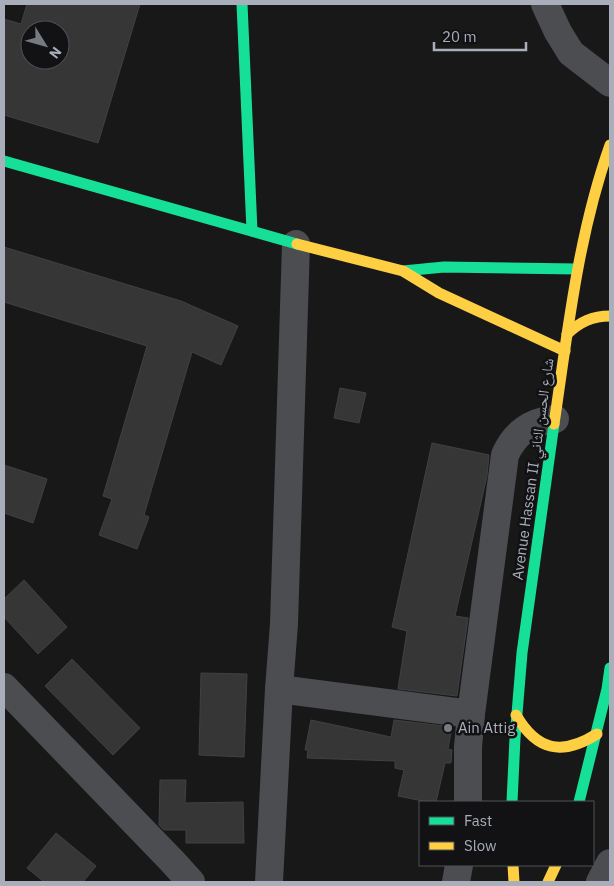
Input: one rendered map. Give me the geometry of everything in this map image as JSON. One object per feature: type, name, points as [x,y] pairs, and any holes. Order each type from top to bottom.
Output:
[{"type":"street","points":[[242,4],[252,232]]},
{"type":"street","points":[[545,4],[558,32],[571,52],[610,83]]},
{"type":"street","name":"Avenue Hassan II شارع الحسن الثاني","points":[[512,801],[516,715],[522,653],[567,334],[577,269],[591,203],[610,145]]},
{"type":"street","points":[[4,161],[252,232],[403,271],[439,293],[565,351]]},
{"type":"street","points":[[269,882],[278,689],[284,624],[296,244]]},
{"type":"street","points":[[403,271],[444,267],[577,269]]},
{"type":"street","points":[[567,334],[576,325],[587,319],[610,316]]},
{"type":"street","points":[[468,801],[471,714],[504,455],[510,443],[520,432],[542,420],[555,419]]},
{"type":"street","points":[[579,801],[609,682]]},
{"type":"street","points":[[4,687],[191,882]]},
{"type":"street","points":[[278,689],[471,714]]},
{"type":"street","points":[[516,715],[528,735],[548,747],[574,747],[586,742],[597,734]]},
{"type":"street","points":[[600,882],[610,863]]},
{"type":"street","points":[[456,882],[459,866]]},
{"type":"street","points":[[513,866],[514,882]]},
{"type":"street","points":[[548,882],[556,866]]},
{"type":"building","points":[[27,4],[140,4],[98,143],[4,115],[4,19],[20,24],[20,70],[70,70],[70,20],[22,20]]},
{"type":"building","points":[[4,247],[181,301],[238,326],[221,365],[192,352],[144,515],[149,517],[137,549],[99,535],[112,499],[103,496],[147,346],[4,302]]},
{"type":"building","points":[[340,388],[366,393],[359,423],[334,418]]},
{"type":"building","points":[[432,443],[489,455],[487,476],[455,616],[468,618],[457,696],[398,689],[407,631],[392,627]]},
{"type":"building","points":[[4,465],[47,479],[33,523],[4,513]]},
{"type":"building","points":[[24,580],[67,627],[38,654],[4,617],[4,599]]},
{"type":"building","points":[[72,659],[140,728],[113,755],[45,686]]},
{"type":"building","points":[[201,673],[247,674],[244,757],[199,755]]},
{"type":"building","points":[[311,720],[391,737],[394,720],[452,727],[448,749],[452,750],[451,763],[445,763],[436,801],[423,801],[398,796],[404,770],[395,768],[395,761],[307,758],[308,750],[305,750]]},
{"type":"building","points":[[160,780],[186,780],[185,803],[243,802],[244,843],[186,843],[186,830],[164,830],[159,825]]},
{"type":"building","points":[[56,833],[96,866],[83,882],[44,882],[27,868]]},
{"type":"traffic: fast","points":[[242,4],[252,231]]},
{"type":"traffic: fast","points":[[4,161],[297,244]]},
{"type":"traffic: fast","points":[[403,271],[444,267],[577,269]]},
{"type":"traffic: fast","points":[[512,801],[522,653],[554,424]]},
{"type":"traffic: fast","points":[[579,801],[607,689],[610,668]]},
{"type":"traffic: slow","points":[[554,424],[569,318],[582,248],[599,179],[610,145]]},
{"type":"traffic: slow","points":[[297,244],[403,271],[439,293],[565,351]]},
{"type":"traffic: slow","points":[[567,334],[587,321],[598,317],[610,316]]},
{"type":"traffic: slow","points":[[516,715],[533,736],[542,743],[551,746],[573,745],[597,734]]},
{"type":"traffic: slow","points":[[513,866],[514,882]]},
{"type":"traffic: slow","points":[[548,882],[556,866]]},
{"type":"place","name":"Ain Attig","points":[[448,728]]}]
